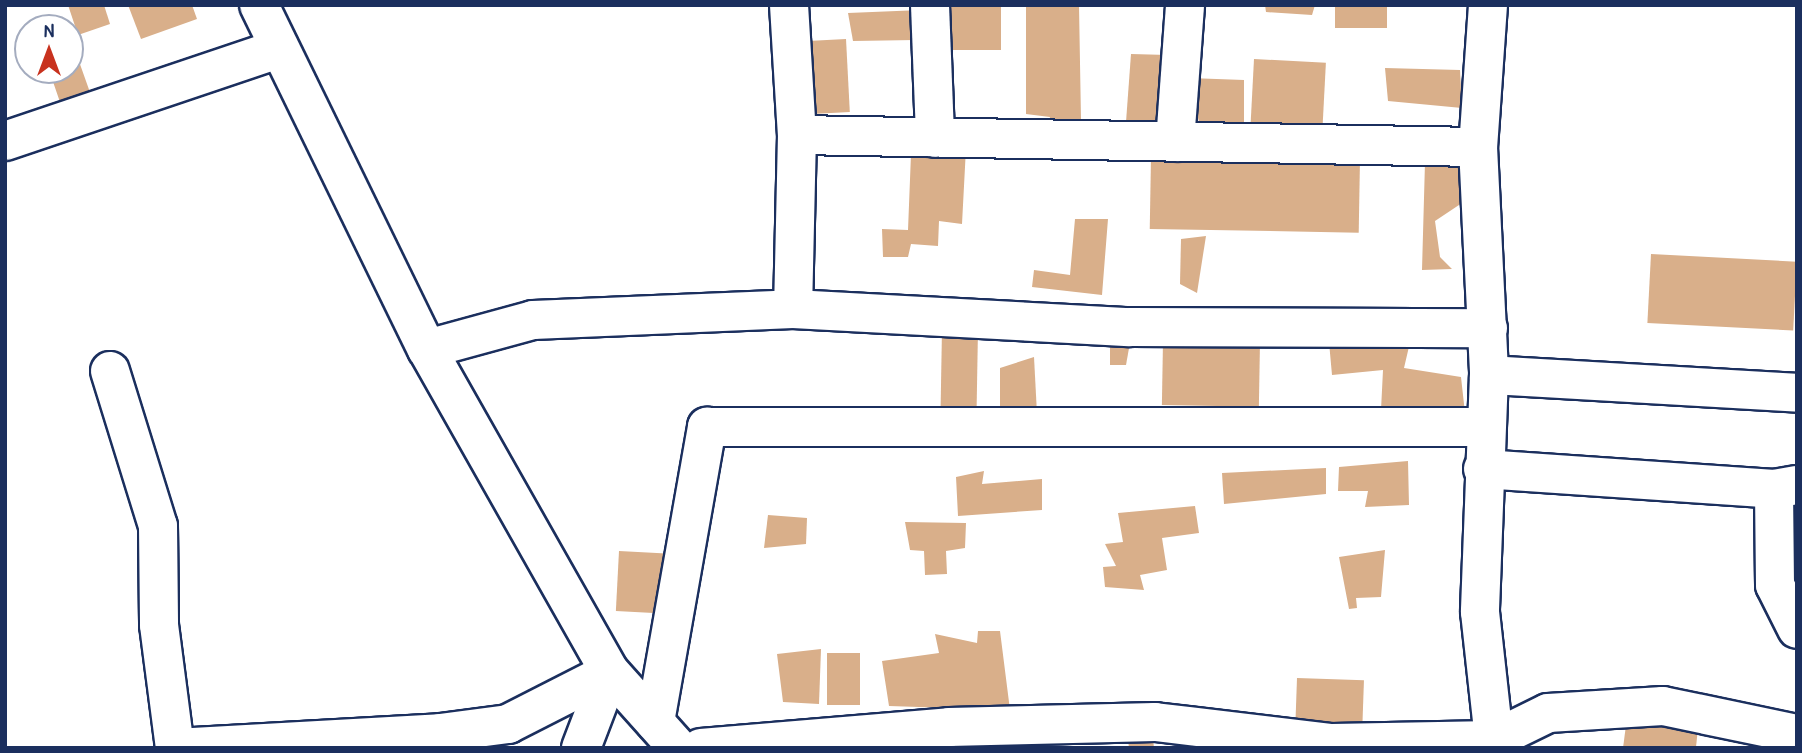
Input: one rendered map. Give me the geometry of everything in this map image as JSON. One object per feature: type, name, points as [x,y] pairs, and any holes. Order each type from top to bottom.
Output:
[{"type":"street","points":[[259,5],[278,49],[427,349],[610,672],[667,735]]},
{"type":"street","points":[[789,5],[797,135],[793,309]]},
{"type":"street","points":[[930,5],[935,138]]},
{"type":"street","points":[[1175,142],[1185,5]]},
{"type":"street","points":[[1488,5],[1478,147],[1489,375],[1483,469],[1480,612],[1494,744]]},
{"type":"street","points":[[5,141],[278,49]]},
{"type":"street","points":[[797,135],[1478,147]]},
{"type":"street","points":[[427,349],[533,320],[793,309],[1130,327],[1488,328]]},
{"type":"street","points":[[110,371],[158,526],[159,625],[175,748],[440,733],[508,724],[610,672]]},
{"type":"street","points":[[1489,375],[1797,393]]},
{"type":"street","points":[[667,735],[707,427],[1486,426]]},
{"type":"street","points":[[1483,469],[1785,487],[1775,584],[1797,629]]},
{"type":"street","points":[[582,748],[610,672]]},
{"type":"street","points":[[701,748],[948,727],[1155,722],[1332,746],[1494,744],[1548,713],[1663,706],[1797,734]]},
{"type":"building","points":[[68,5],[104,5],[110,24],[84,33],[84,14],[71,14]]},
{"type":"building","points":[[128,5],[192,5],[197,19],[141,39]]},
{"type":"building","points":[[937,5],[1001,5],[1001,50],[937,50]]},
{"type":"building","points":[[1026,5],[1079,5],[1081,120],[1048,125],[1050,117],[1026,114]]},
{"type":"building","points":[[1265,5],[1315,5],[1312,15],[1266,12]]},
{"type":"building","points":[[1335,5],[1387,5],[1387,28],[1335,28]]},
{"type":"building","points":[[921,10],[915,40],[853,41],[848,13]]},
{"type":"building","points":[[846,39],[850,112],[807,114],[803,41]]},
{"type":"building","points":[[1131,54],[1168,55],[1167,128],[1126,122]]},
{"type":"building","points":[[1254,59],[1326,63],[1322,133],[1250,129]]},
{"type":"building","points":[[1385,68],[1460,70],[1462,108],[1388,101]]},
{"type":"building","points":[[84,75],[92,98],[62,108],[54,84],[84,84]]},
{"type":"building","points":[[1189,78],[1244,80],[1244,125],[1199,122]]},
{"type":"building","points":[[966,148],[962,224],[939,221],[938,246],[911,244],[908,257],[883,257],[882,229],[908,230],[911,154]]},
{"type":"building","points":[[1151,157],[1360,161],[1359,233],[1150,229]]},
{"type":"building","points":[[1425,162],[1471,167],[1471,197],[1435,221],[1440,257],[1452,269],[1422,270]]},
{"type":"building","points":[[1075,219],[1108,219],[1102,295],[1032,287],[1034,270],[1070,275]]},
{"type":"building","points":[[1206,236],[1197,293],[1180,284],[1181,239]]},
{"type":"building","points":[[1651,254],[1797,262],[1793,331],[1647,323]]},
{"type":"building","points":[[942,328],[978,329],[977,408],[941,407]]},
{"type":"building","points":[[1110,336],[1131,337],[1126,365],[1110,365]]},
{"type":"building","points":[[1411,338],[1404,368],[1461,377],[1465,413],[1381,410],[1383,370],[1332,375],[1329,342]]},
{"type":"building","points":[[1163,341],[1260,343],[1259,407],[1162,405]]},
{"type":"building","points":[[1034,357],[1037,414],[1000,412],[1000,368]]},
{"type":"building","points":[[1408,461],[1409,505],[1365,507],[1368,491],[1338,491],[1339,467]]},
{"type":"building","points":[[1326,468],[1326,494],[1224,504],[1222,473]]},
{"type":"building","points":[[984,471],[982,484],[1042,479],[1042,510],[958,516],[956,477]]},
{"type":"building","points":[[1195,506],[1199,533],[1162,538],[1167,570],[1140,575],[1144,590],[1105,587],[1103,567],[1116,566],[1105,544],[1123,542],[1118,513]]},
{"type":"building","points":[[768,515],[807,518],[806,544],[764,548]]},
{"type":"building","points":[[905,522],[966,523],[965,548],[946,551],[947,574],[925,575],[924,551],[910,550]]},
{"type":"building","points":[[1385,550],[1381,597],[1356,598],[1357,608],[1349,609],[1339,557]]},
{"type":"building","points":[[619,551],[671,554],[668,614],[616,611]]},
{"type":"building","points":[[978,631],[1000,631],[1010,710],[889,706],[882,661],[939,653],[935,634],[977,643]]},
{"type":"building","points":[[821,649],[819,704],[783,702],[777,654]]},
{"type":"building","points":[[827,653],[860,653],[860,705],[827,705]]},
{"type":"building","points":[[1297,678],[1364,680],[1362,732],[1295,730]]},
{"type":"building","points":[[1628,710],[1699,719],[1696,747],[1623,748]]},
{"type":"building","points":[[984,737],[1033,738],[1033,748],[984,748]]},
{"type":"building","points":[[1153,739],[1154,748],[1129,748],[1128,740]]}]
